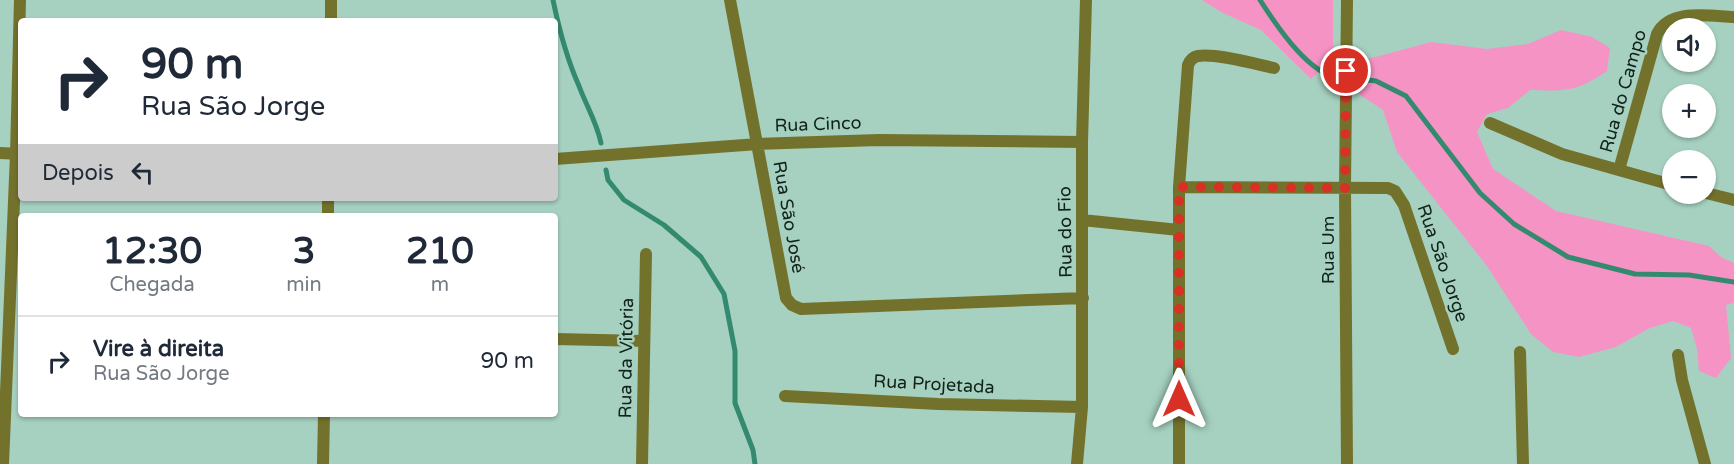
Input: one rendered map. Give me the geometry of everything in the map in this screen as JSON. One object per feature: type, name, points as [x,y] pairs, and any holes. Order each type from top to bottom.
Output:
[{"type":"street","points":[[20,0],[20,18]]},
{"type":"street","points":[[331,0],[331,18]]},
{"type":"street","name":"Rua São José","points":[[729,0],[786,298],[792,305],[801,309],[1083,298]]},
{"type":"street","name":"Rua do Fio","points":[[1077,464],[1082,406],[1082,142],[1086,0]]},
{"type":"street","name":"Rua Um","points":[[1347,0],[1345,188],[1347,464]]},
{"type":"street","name":"Rua do Campo","points":[[1618,170],[1660,27],[1666,21],[1678,17],[1734,17]]},
{"type":"street","points":[[1179,464],[1179,187],[1186,73],[1190,60],[1199,56],[1274,68]]},
{"type":"street","points":[[1490,123],[1562,154],[1662,182]]},
{"type":"street","name":"Rua Cinco","points":[[558,159],[758,144],[902,140],[1082,142]]},
{"type":"street","points":[[0,153],[18,154],[3,464]]},
{"type":"street","name":"Rua São Jorge","points":[[1179,187],[1388,188],[1395,191],[1400,197],[1453,349]]},
{"type":"street","points":[[1716,196],[1734,200]]},
{"type":"street","points":[[1082,220],[1179,230]]},
{"type":"street","name":"Rua da Vitória","points":[[642,464],[646,254]]},
{"type":"street","points":[[558,339],[644,341]]},
{"type":"street","points":[[1520,352],[1522,464]]},
{"type":"street","points":[[1678,355],[1682,380],[1705,464]]},
{"type":"street","name":"Rua Projetada","points":[[785,396],[938,404],[1082,406]]},
{"type":"street","points":[[322,464],[324,417]]},
{"type":"shaded area","points":[[1202,0],[1333,0],[1333,58],[1311,79],[1261,30],[1221,12]]},
{"type":"shaded area","points":[[1561,30],[1592,37],[1610,48],[1607,71],[1579,87],[1530,90],[1508,108],[1487,114],[1477,132],[1493,169],[1556,211],[1709,246],[1721,257],[1734,263],[1734,303],[1726,305],[1731,358],[1716,378],[1699,371],[1697,349],[1691,328],[1673,321],[1650,328],[1616,347],[1579,357],[1553,352],[1531,334],[1487,266],[1397,152],[1383,110],[1359,94],[1361,61],[1431,42],[1487,49],[1528,44]]},
{"type":"waterway","points":[[553,0],[557,18]]},
{"type":"waterway","points":[[1260,0],[1282,33],[1301,55],[1322,72],[1333,77]]},
{"type":"waterway","points":[[558,21],[567,55],[601,143]]},
{"type":"waterway","points":[[1360,79],[1376,81],[1406,96],[1480,193],[1514,224],[1568,257],[1635,274],[1689,275],[1734,282]]},
{"type":"waterway","points":[[606,170],[608,180],[624,200],[664,225],[701,257],[724,294],[735,351],[735,403],[753,450],[755,464]]},
{"type":"route","points":[[1179,399],[1179,187],[1345,188],[1346,71]]}]
